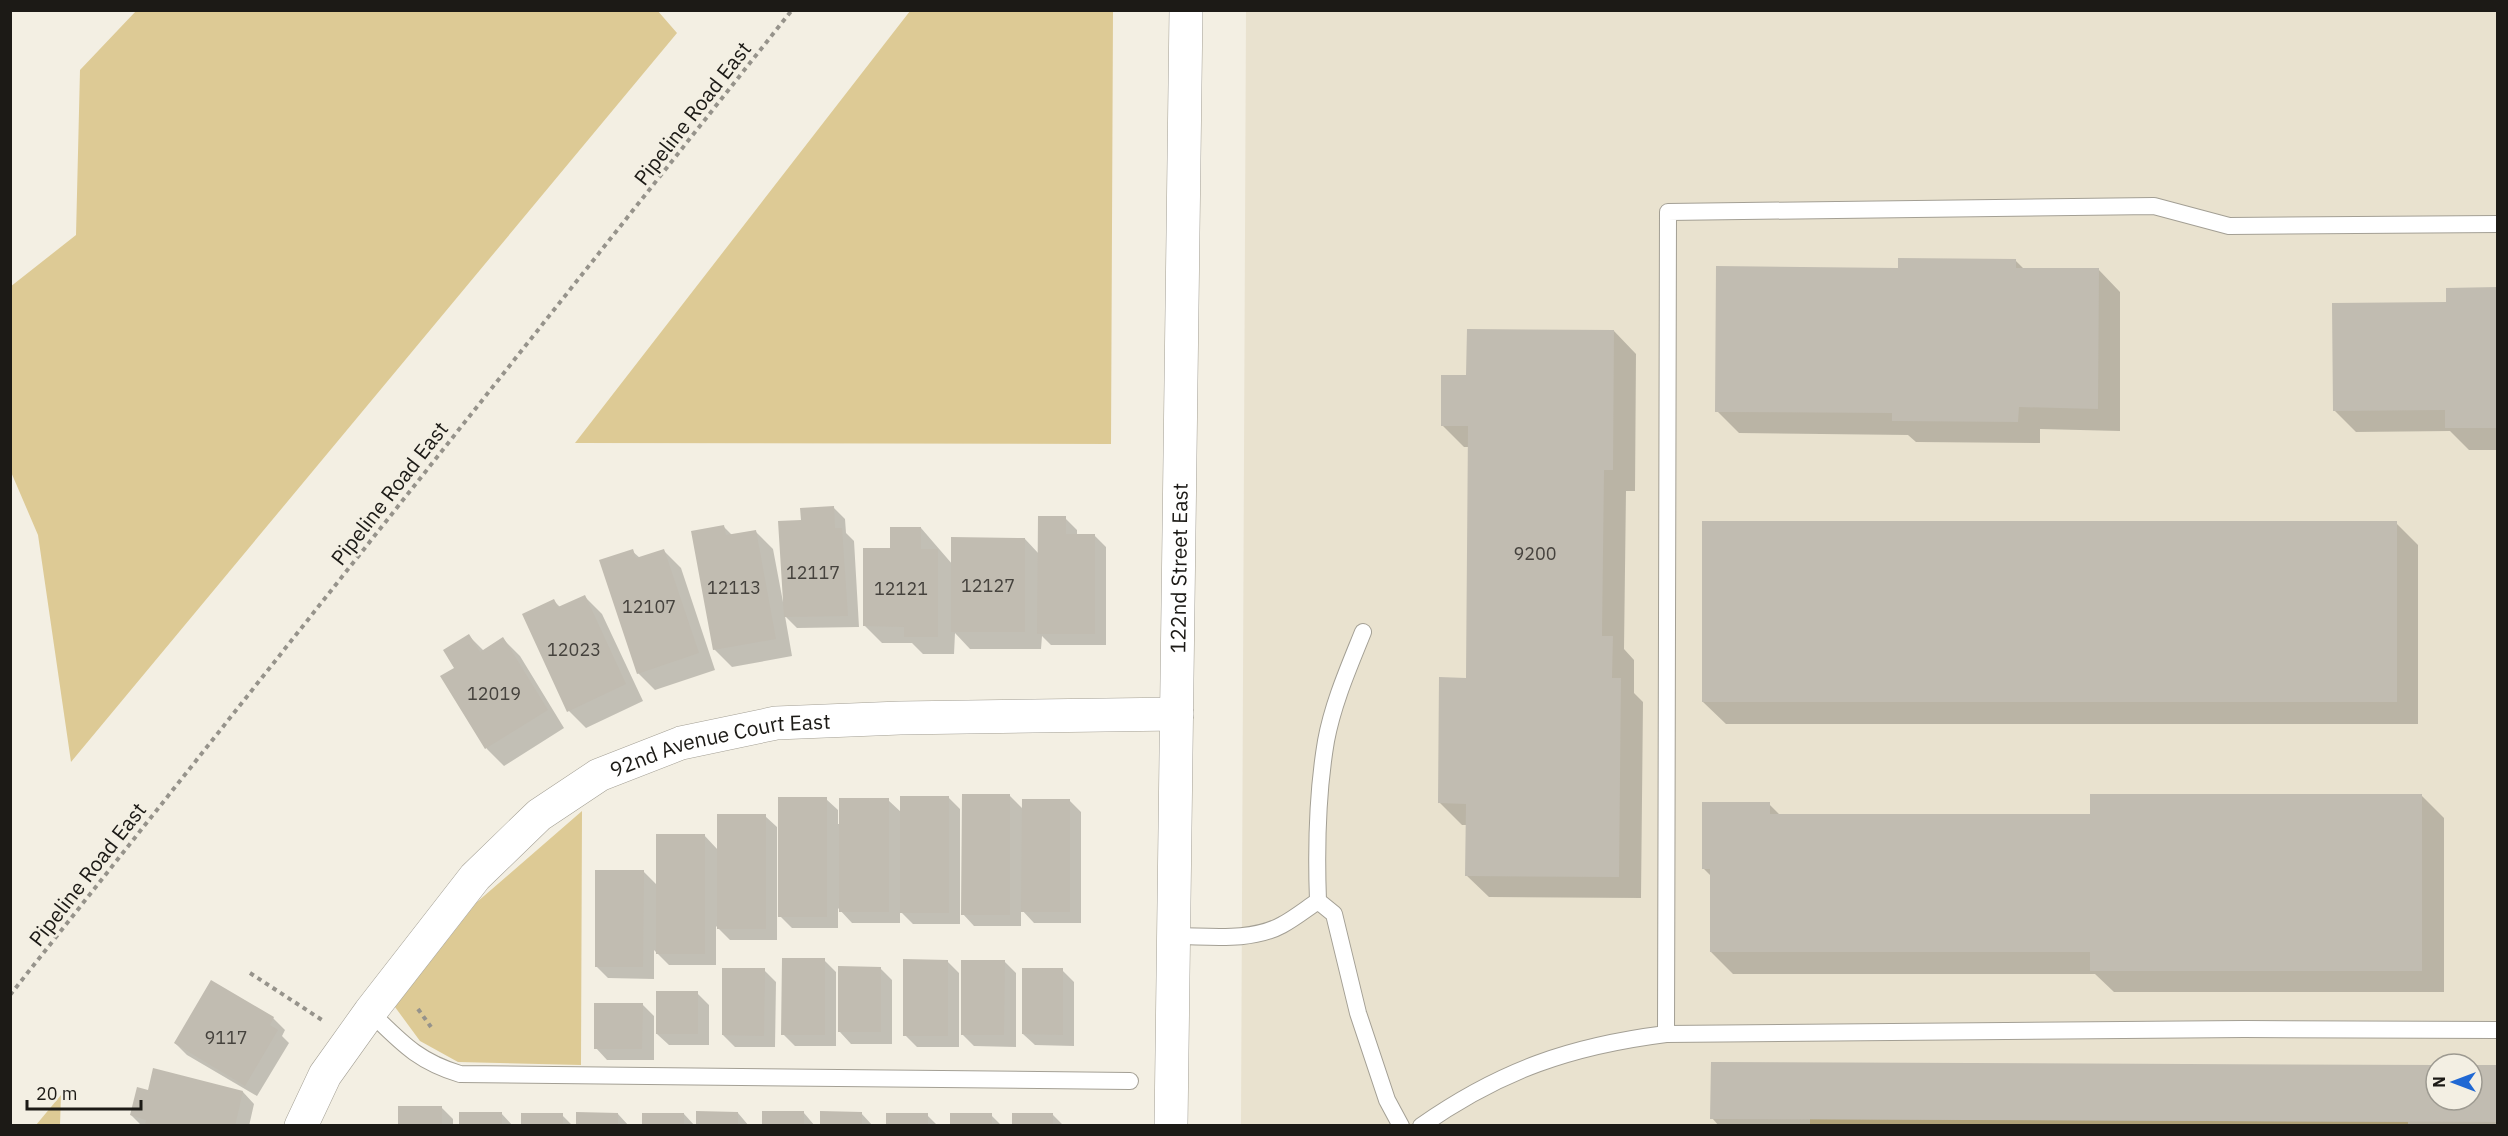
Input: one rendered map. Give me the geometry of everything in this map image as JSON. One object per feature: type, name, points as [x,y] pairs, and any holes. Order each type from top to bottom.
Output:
[{"type":"street","name":"122nd Street East","points":[[1171,1125],[1186,10]]},
{"type":"street","name":"92nd Avenue Court East","points":[[301,1125],[325,1075],[370,1012],[475,877],[539,815],[599,775],[681,743],[776,723],[900,718],[1177,714]]},
{"type":"lane","points":[[1666,1034],[1668,213],[2154,206],[2229,226],[2498,224]]},
{"type":"lane","points":[[1363,632],[1342,684],[1326,739],[1319,794],[1316,850],[1318,901],[1334,914],[1358,1013],[1387,1100],[1401,1125]]},
{"type":"lane","points":[[1175,936],[1226,937],[1256,934],[1281,925],[1318,901]]},
{"type":"lane","points":[[370,1012],[404,1046],[435,1066],[460,1074],[1130,1081]]},
{"type":"lane","points":[[1421,1125],[1480,1088],[1571,1051],[1604,1043],[1666,1034],[2244,1029],[2498,1030]]},
{"type":"path","name":"Pipeline Road East","points":[[10,995],[792,10]]},
{"type":"path","points":[[250,973],[325,1023]]},
{"type":"path","points":[[414,1003],[438,1034]]},
{"type":"shaded area","points":[[657,10],[677,33],[71,762],[38,535],[11,472],[10,287],[76,235],[80,70],[136,11]]},
{"type":"shaded area","points":[[910,11],[1113,11],[1111,444],[575,443]]},
{"type":"shaded area","points":[[1246,11],[2497,11],[2497,1125],[1241,1125]]},
{"type":"shaded area","points":[[582,811],[581,1065],[458,1062],[420,1041],[395,1007],[477,902]]},
{"type":"shaded area","points":[[61,1095],[60,1125],[36,1125]]},
{"type":"shaded area","points":[[1810,1119],[2408,1122],[2408,1125],[1810,1126]]},
{"type":"building","points":[[1898,258],[2016,259],[2016,268],[2099,268],[2098,409],[2019,407],[2018,422],[1892,421],[1892,413],[1715,412],[1716,266],[1898,268]]},
{"type":"building","points":[[2498,287],[2498,428],[2445,428],[2445,410],[2333,411],[2332,303],[2446,302],[2446,288]]},
{"type":"building","points":[[1467,329],[1614,330],[1613,470],[1604,470],[1602,636],[1613,636],[1612,678],[1621,678],[1619,877],[1465,876],[1466,804],[1438,803],[1439,677],[1466,678],[1468,426],[1441,426],[1441,375],[1466,375]]},
{"type":"building","points":[[834,506],[835,528],[842,528],[848,616],[784,617],[778,521],[801,520],[800,508]]},
{"type":"building","points":[[1038,516],[1066,516],[1066,534],[1095,534],[1095,634],[1037,634]]},
{"type":"building","points":[[1702,521],[2397,521],[2397,702],[1702,702]]},
{"type":"building","points":[[724,525],[726,535],[756,530],[776,639],[713,650],[691,531]]},
{"type":"building","points":[[890,527],[921,527],[921,549],[938,549],[938,637],[904,637],[904,627],[863,626],[863,548],[890,548]]},
{"type":"building","points":[[951,537],[1025,538],[1025,632],[951,632]]},
{"type":"building","points":[[633,549],[636,558],[664,549],[699,653],[637,674],[599,560]]},
{"type":"building","points":[[585,595],[626,684],[567,712],[522,614],[554,599],[558,607]]},
{"type":"building","points":[[469,634],[480,652],[503,637],[548,710],[485,749],[440,676],[454,668],[443,650]]},
{"type":"building","points":[[962,794],[1010,794],[1010,915],[961,915]]},
{"type":"building","points":[[2090,794],[2422,794],[2422,971],[2090,971],[2090,952],[1710,952],[1710,869],[1702,869],[1702,802],[1770,802],[1770,814],[2090,814]]},
{"type":"building","points":[[900,796],[949,796],[949,913],[900,913]]},
{"type":"building","points":[[778,797],[827,797],[827,917],[778,917]]},
{"type":"building","points":[[839,798],[889,798],[889,912],[839,912]]},
{"type":"building","points":[[1022,799],[1070,799],[1070,912],[1021,912]]},
{"type":"building","points":[[717,814],[766,814],[766,929],[717,929]]},
{"type":"building","points":[[656,834],[705,834],[705,954],[656,954]]},
{"type":"building","points":[[595,870],[644,870],[643,967],[595,967]]},
{"type":"building","points":[[782,958],[825,958],[825,1035],[781,1035]]},
{"type":"building","points":[[903,959],[948,960],[948,1036],[903,1036]]},
{"type":"building","points":[[961,960],[1005,960],[1004,1035],[961,1035]]},
{"type":"building","points":[[838,966],[881,967],[881,1032],[838,1032]]},
{"type":"building","points":[[722,968],[765,968],[764,1036],[722,1035]]},
{"type":"building","points":[[1022,968],[1063,968],[1063,1035],[1022,1034]]},
{"type":"building","points":[[211,980],[274,1017],[270,1025],[278,1030],[245,1086],[174,1043]]},
{"type":"building","points":[[656,991],[698,991],[698,1034],[656,1034]]},
{"type":"building","points":[[594,1003],[643,1003],[642,1049],[594,1049]]},
{"type":"building","points":[[1711,1062],[2424,1065],[2424,1112],[2484,1112],[2484,1065],[2498,1065],[2498,1122],[1710,1119]]},
{"type":"building","points":[[153,1068],[243,1091],[235,1126],[145,1126],[146,1120],[130,1115],[137,1087],[148,1090]]},
{"type":"building","points":[[398,1106],[442,1106],[442,1126],[398,1126]]},
{"type":"building","points":[[696,1111],[738,1112],[738,1126],[696,1126]]},
{"type":"building","points":[[762,1111],[804,1111],[804,1126],[762,1126]]},
{"type":"building","points":[[820,1111],[862,1112],[862,1126],[820,1126]]},
{"type":"building","points":[[459,1112],[502,1112],[502,1126],[459,1126]]},
{"type":"building","points":[[576,1112],[618,1113],[618,1126],[576,1126]]},
{"type":"building","points":[[521,1113],[563,1113],[563,1126],[521,1126]]},
{"type":"building","points":[[642,1113],[684,1113],[684,1126],[642,1126]]},
{"type":"building","points":[[886,1113],[928,1113],[928,1126],[886,1126]]},
{"type":"building","points":[[950,1113],[992,1113],[992,1126],[950,1126]]},
{"type":"building","points":[[1012,1113],[1053,1113],[1053,1126],[1012,1126]]}]
